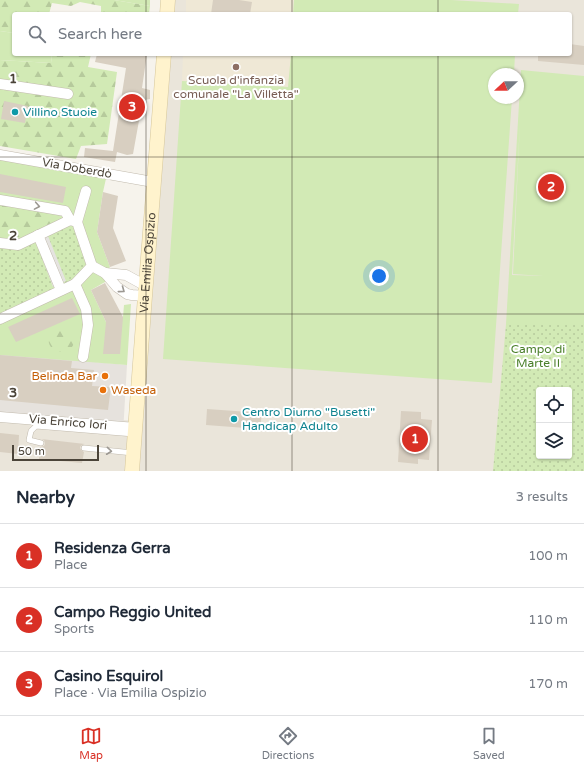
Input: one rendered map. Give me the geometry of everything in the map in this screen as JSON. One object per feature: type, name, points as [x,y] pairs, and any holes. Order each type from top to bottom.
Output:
[{"type":"main road","points":[[167,12],[168,0]]},
{"type":"main road","name":"Via Emilia Ospizio","points":[[132,471],[164,56]]},
{"type":"street","points":[[0,84],[68,94]]},
{"type":"street","name":"Via Doberdò","points":[[0,155],[153,182]]},
{"type":"street","points":[[0,243],[18,245],[38,235],[74,221],[86,191]]},
{"type":"street","points":[[0,200],[65,211],[74,221],[92,266],[105,273],[117,287],[127,294],[132,295],[145,291]]},
{"type":"street","points":[[38,235],[61,290]]},
{"type":"street","points":[[0,319],[75,284],[92,266]]},
{"type":"street","points":[[105,273],[126,275],[145,291]]},
{"type":"street","points":[[75,284],[86,309],[88,325],[83,357]]},
{"type":"street","name":"Via Enrico Iori","points":[[0,417],[136,431]]},
{"type":"lane","points":[[40,443],[29,440],[32,431],[36,426],[136,431]]},
{"type":"lane","points":[[84,448],[134,453]]},
{"type":"shaded area","points":[[174,0],[584,0],[584,471],[0,471],[0,414],[143,421],[170,56],[572,56],[572,12],[173,12]]},
{"type":"shaded area","points":[[186,0],[294,0],[293,12],[186,12]]},
{"type":"shaded area","name":"Scuola d'infanzia comunale \"La Villetta\"","points":[[183,56],[291,56],[289,87],[182,81]]},
{"type":"shaded area","points":[[46,231],[66,281],[53,287],[34,237]]},
{"type":"shaded area","points":[[0,353],[127,365],[123,433],[0,420]]},
{"type":"green space","points":[[0,0],[114,0],[150,6],[149,12],[101,12],[101,6],[80,2],[71,6],[52,3],[50,12],[12,12],[12,33],[0,31]]},
{"type":"green space","points":[[114,0],[150,0],[150,6]]},
{"type":"green space","points":[[294,0],[451,0],[519,4],[518,12],[293,12]]},
{"type":"green space","points":[[0,31],[12,33],[12,56],[52,56],[51,63],[0,60]]},
{"type":"green space","points":[[52,56],[91,56],[88,67],[117,72],[107,144],[81,146],[76,159],[0,146],[0,60],[51,63]]},
{"type":"green space","points":[[291,56],[515,56],[514,68],[488,68],[488,104],[512,104],[492,383],[163,359],[182,81],[288,87]]},
{"type":"green space","points":[[524,70],[584,76],[584,323],[506,324],[519,104],[524,104]],"holes":[[[520,122],[513,274],[543,276],[512,275]]]},
{"type":"green space","points":[[0,155],[107,174],[97,232],[110,267],[105,273],[105,282],[91,290],[106,322],[123,317],[124,305],[131,304],[127,365],[0,355]]},
{"type":"green space","points":[[0,205],[48,214],[51,223],[17,241],[0,239]]},
{"type":"green space","points":[[77,222],[92,266],[71,286],[0,319],[0,241],[18,245]]},
{"type":"green space","name":"Campo di Marte II","points":[[584,323],[584,471],[493,471],[506,324]]},
{"type":"green space","points":[[62,328],[71,331],[75,339],[69,350],[61,352],[54,350],[51,346],[48,334]]},
{"type":"building","points":[[213,0],[239,0],[252,2],[250,12],[211,12]]},
{"type":"building","points":[[572,44],[584,46],[584,65],[538,61],[538,56],[572,56]]},
{"type":"building","points":[[96,56],[147,56],[142,88],[150,90],[150,99],[144,100],[133,154],[127,155],[117,152],[115,162],[84,157],[85,148],[113,151],[126,68],[95,62]]},
{"type":"building","name":"Villino Stuoie","points":[[4,101],[28,106],[25,123],[1,119]]},
{"type":"building","points":[[0,174],[66,187],[63,203],[0,192]]},
{"type":"building","points":[[103,192],[118,196],[113,228],[126,261],[110,267],[97,232]]},
{"type":"building","points":[[105,283],[123,317],[120,354],[103,354],[106,322],[91,290]]},
{"type":"building","points":[[72,298],[80,314],[16,342],[8,327]]},
{"type":"building","points":[[0,355],[72,361],[71,368],[94,370],[92,386],[111,387],[108,410],[0,400]]},
{"type":"building","name":"Centro Diurno \"Busetti\" Handicap Adulto","points":[[207,409],[262,413],[260,429],[206,425]]},
{"type":"building","points":[[401,411],[421,412],[421,419],[432,420],[429,460],[418,459],[418,464],[398,462]]},
{"type":"building","points":[[0,433],[19,435],[18,454],[0,452]]},
{"type":"building","points":[[41,439],[85,444],[80,447],[84,452],[82,463],[39,459],[40,447],[44,446],[45,444],[44,440]]},
{"type":"place","name":"Scuola d'infanzia comunale \"La Villetta\"","points":[[236,67]]},
{"type":"place","name":"Casino Esquirol","points":[[132,107]]},
{"type":"place","name":"Villino Stuoie","points":[[15,112]]},
{"type":"place","name":"Campo Reggio United","points":[[551,187]]},
{"type":"place","name":"Belinda Bar","points":[[105,376]]},
{"type":"place","name":"Waseda","points":[[103,390]]},
{"type":"place","name":"Centro Diurno \"Busetti\" Handicap Adulto","points":[[234,419]]},
{"type":"place","name":"Residenza Gerra","points":[[415,439]]}]
